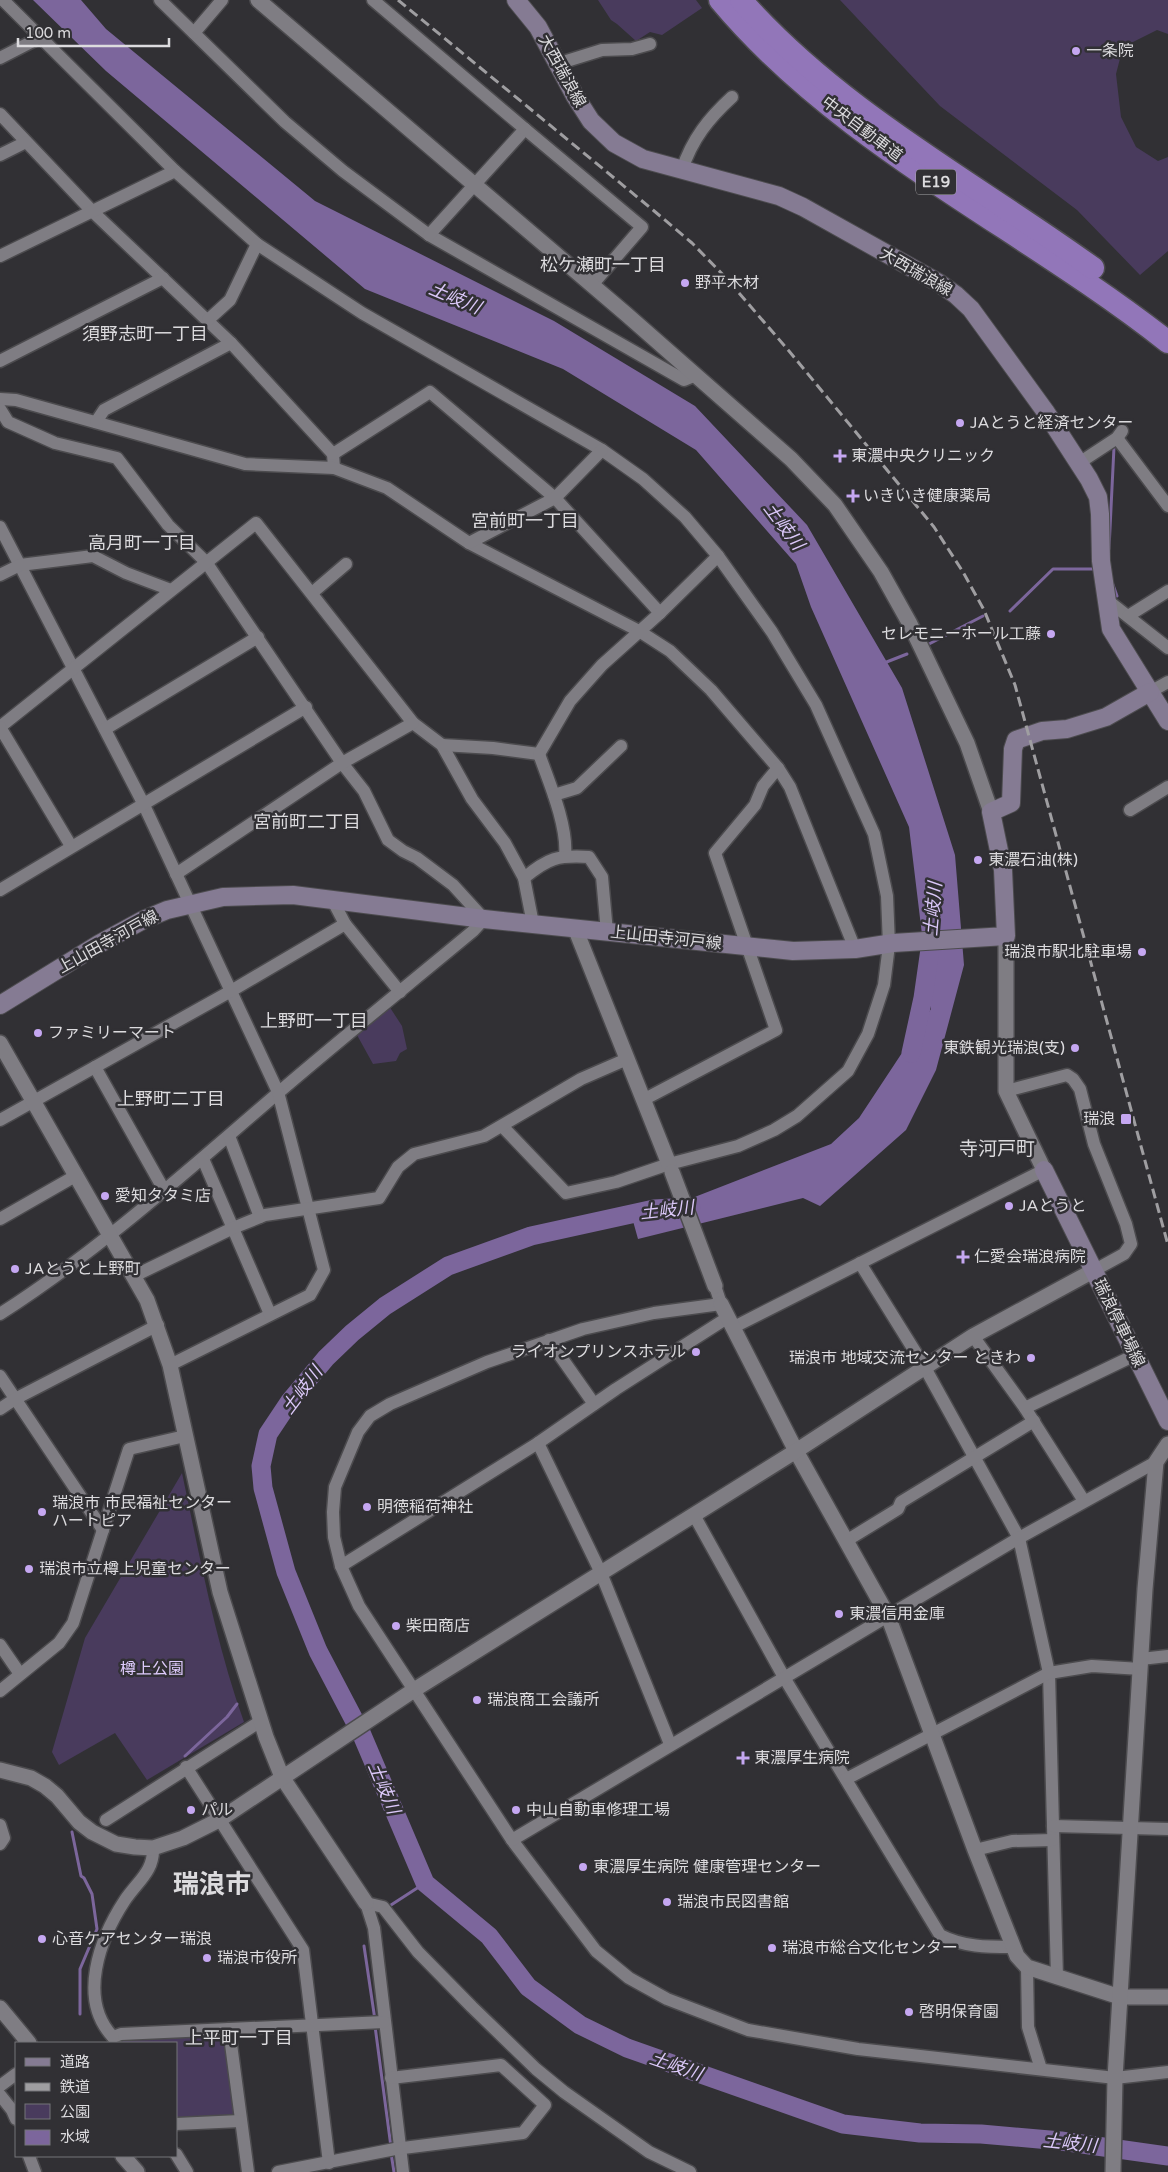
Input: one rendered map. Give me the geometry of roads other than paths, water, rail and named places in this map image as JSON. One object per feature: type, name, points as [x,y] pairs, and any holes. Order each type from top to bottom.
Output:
[{"type":"highway","name":"中央自動車道","points":[[720,0],[771,55],[808,88],[856,125],[914,168],[1085,280],[1168,342]]},
{"type":"highway","name":"中央自動車道","points":[[741,0],[795,55],[864,113],[1060,244],[1168,323]]},
{"type":"main road","name":"大西瑞浪線","points":[[516,0],[538,27],[591,121],[614,143],[642,159],[779,196],[803,207],[933,280],[956,295],[982,324],[1079,463],[1098,497],[1102,560],[1109,620],[1115,637],[1168,721]]},
{"type":"main road","points":[[1006,936],[1003,870],[991,812],[1011,803],[1013,749],[1016,740],[1042,731],[1068,729],[1106,717],[1150,692]]},
{"type":"main road","name":"上山田寺河戸線","points":[[0,1005],[99,944],[143,920],[166,910],[223,897],[293,895],[484,919],[802,951],[855,949],[891,944],[1006,936]]},
{"type":"main road","name":"瑞浪停車場線","points":[[1044,1170],[1168,1421]]},
{"type":"street","points":[[3,0],[39,38],[106,100],[175,171],[257,244],[362,313],[602,450],[643,479],[685,517],[718,556],[772,632],[816,705],[874,834],[887,896],[891,944],[884,985],[868,1034],[848,1070],[797,1116],[774,1130],[738,1146],[670,1168],[566,1193],[503,1127]]},
{"type":"street","points":[[160,0],[285,122],[343,171],[429,235],[684,380],[696,375]]},
{"type":"street","points":[[194,34],[222,0]]},
{"type":"street","points":[[258,0],[696,375],[791,459],[835,505],[860,539],[886,581],[948,701],[967,743],[991,812]]},
{"type":"street","points":[[372,0],[642,227],[592,285]]},
{"type":"street","points":[[0,58],[39,38]]},
{"type":"street","points":[[558,64],[602,50],[632,49],[650,44]]},
{"type":"street","points":[[682,170],[699,132],[714,113],[732,97]]},
{"type":"street","points":[[0,114],[92,211],[231,343],[333,454],[334,468]]},
{"type":"street","points":[[429,235],[526,129]]},
{"type":"street","points":[[0,155],[26,142]]},
{"type":"street","points":[[0,256],[175,171]]},
{"type":"street","points":[[208,320],[230,300],[257,244]]},
{"type":"street","points":[[0,361],[163,278]]},
{"type":"street","points":[[96,422],[104,410],[231,343]]},
{"type":"street","points":[[333,454],[430,392],[554,498],[660,614]]},
{"type":"street","points":[[0,399],[16,400],[245,464],[334,468],[387,488],[469,543],[639,631],[670,651],[711,690],[778,768],[790,787],[855,949]]},
{"type":"street","points":[[0,408],[8,422],[55,443],[117,458],[168,524],[206,562],[306,707],[342,763],[364,791],[388,840],[417,858],[453,885],[484,919],[473,931],[278,1092],[203,1159],[32,1294],[0,1314]]},
{"type":"street","points":[[1079,463],[1120,435],[1168,506]]},
{"type":"street","points":[[469,543],[554,498],[602,450]]},
{"type":"street","points":[[71,846],[0,727],[256,522],[413,723],[442,745],[472,799],[506,843],[524,878],[533,924]]},
{"type":"street","points":[[0,528],[143,803],[278,1092],[324,1270],[310,1295],[170,1364]]},
{"type":"street","points":[[0,575],[20,565],[93,556],[126,573],[171,590]]},
{"type":"street","points":[[565,856],[566,845],[554,796],[539,754],[570,701],[602,664],[660,614],[718,556]]},
{"type":"street","points":[[312,593],[346,564]]},
{"type":"street","points":[[1128,616],[1168,591]]},
{"type":"street","points":[[1107,600],[1168,648]]},
{"type":"street","points":[[105,729],[258,637]]},
{"type":"street","points":[[1150,692],[1168,682]]},
{"type":"street","points":[[2,884],[71,846],[306,707]]},
{"type":"street","points":[[176,874],[342,763],[413,723]]},
{"type":"street","points":[[442,745],[493,748],[539,754]]},
{"type":"street","points":[[554,796],[577,788],[621,746]]},
{"type":"street","points":[[643,1100],[776,1030],[715,854],[755,805],[763,786],[778,768]]},
{"type":"street","points":[[1130,810],[1168,788]]},
{"type":"street","points":[[524,878],[536,868],[565,856],[589,857],[602,877],[607,932]]},
{"type":"street","points":[[333,901],[345,924],[400,992]]},
{"type":"street","points":[[0,1120],[231,991],[345,924]]},
{"type":"street","points":[[575,928],[727,1317],[796,1451],[888,1616],[1012,1947],[1027,1967],[1057,1978],[1120,1997],[1168,1997]]},
{"type":"street","points":[[341,1566],[538,1443],[727,1317],[860,1263],[1044,1170],[1006,1091],[1006,936]]},
{"type":"street","points":[[0,1043],[147,1300],[158,1326],[170,1364],[220,1592],[260,1721],[282,1777],[366,1904],[374,1928],[378,2022],[391,2078],[394,2150],[403,2172]]},
{"type":"street","points":[[134,1276],[260,1217],[308,1207],[379,1198],[398,1167],[414,1154],[484,1136],[503,1127],[514,1117],[581,1079],[627,1059]]},
{"type":"street","points":[[95,1067],[164,1190]]},
{"type":"street","points":[[0,1771],[31,1778],[45,1786],[57,1796],[79,1822],[105,1839],[127,1846],[153,1848],[171,1843],[219,1820],[400,1699],[796,1451],[924,1366],[973,1336],[1124,1254],[1131,1244],[1126,1224],[1094,1144],[1080,1089],[1073,1079],[1067,1076],[1006,1091]]},
{"type":"street","points":[[229,1136],[260,1217]]},
{"type":"street","points":[[203,1159],[270,1314]]},
{"type":"street","points":[[0,1219],[77,1175]]},
{"type":"street","points":[[860,1263],[924,1366],[1019,1538],[1049,1673],[1057,1978]]},
{"type":"street","points":[[727,1317],[636,1317],[582,1329],[488,1362],[390,1404],[370,1416],[358,1432],[335,1487],[333,1512],[334,1537],[341,1566],[359,1606],[512,1840],[596,1951],[629,1978],[667,2000],[748,2030],[858,2049],[1115,2078],[1168,2072]]},
{"type":"street","points":[[0,1409],[15,1399],[158,1326]]},
{"type":"street","points":[[973,1336],[1034,1421],[1084,1501]]},
{"type":"street","points":[[549,1340],[594,1404]]},
{"type":"street","points":[[1025,1408],[1135,1355]]},
{"type":"street","points":[[0,1376],[103,1530]]},
{"type":"street","points":[[846,1541],[898,1509],[901,1502],[1034,1421]]},
{"type":"street","points":[[0,1691],[59,1643],[73,1623],[129,1449],[185,1436]]},
{"type":"street","points":[[538,1443],[601,1573],[670,1744]]},
{"type":"street","points":[[512,1840],[670,1744],[785,1679],[1019,1538],[1156,1462],[1168,1444]]},
{"type":"street","points":[[1113,2172],[1115,2078],[1141,1664],[1156,1462]]},
{"type":"street","points":[[694,1515],[785,1679],[940,1935],[950,1941],[978,1947],[1012,1947]]},
{"type":"street","points":[[0,1644],[20,1674]]},
{"type":"street","points":[[846,1779],[1049,1673],[1092,1666],[1141,1664],[1168,1656]]},
{"type":"street","points":[[106,1820],[260,1721]]},
{"type":"street","points":[[186,1768],[303,1950],[329,2163]]},
{"type":"street","points":[[0,1825],[4,1838],[0,1844]]},
{"type":"street","points":[[1053,1826],[1168,1829]]},
{"type":"street","points":[[976,1850],[1012,1841],[1053,1840]]},
{"type":"street","points":[[153,1848],[151,1866],[125,1900],[113,1920],[102,1944],[96,1970],[94,1994],[98,2013],[104,2027],[113,2040],[121,2034],[378,2022]]},
{"type":"street","points":[[366,1904],[383,1907],[418,1952],[508,2042],[564,2092],[649,2152],[690,2172]]},
{"type":"street","points":[[1027,1967],[1028,2027],[1041,2069]]},
{"type":"street","points":[[0,2008],[28,2042]]},
{"type":"street","points":[[229,2029],[248,2172]]},
{"type":"street","points":[[278,2172],[394,2150],[523,2133],[545,2105],[501,2065],[391,2078]]},
{"type":"street","points":[[0,2086],[15,2075]]},
{"type":"street","points":[[0,2094],[15,2117]]},
{"type":"street","points":[[178,2124],[240,2121]]},
{"type":"street","points":[[29,2157],[34,2172]]},
{"type":"street","points":[[125,2157],[137,2172]]},
{"type":"street","points":[[178,2157],[187,2172]]},
{"type":"water","points":[[33,0],[81,0],[106,29],[315,201],[554,321],[695,406],[807,525],[902,688],[955,855],[964,965],[936,1070],[906,1130],[820,1206],[803,1198],[638,1239],[633,1221],[831,1144],[859,1118],[931,1009],[909,827],[811,607],[796,564],[696,450],[563,369],[365,289],[106,71]]},
{"type":"waterway","points":[[1109,549],[1114,447]]},
{"type":"waterway","points":[[1010,611],[1053,569],[1094,569]]},
{"type":"waterway","points":[[1112,582],[1117,596]]},
{"type":"waterway","points":[[929,644],[983,616]]},
{"type":"waterway","points":[[884,663],[907,654]]},
{"type":"waterway","name":"土岐川","points":[[911,1053],[923,998],[930,949]]},
{"type":"waterway","name":"土岐川","points":[[691,1207],[654,1209],[531,1236],[448,1266],[385,1306],[352,1333],[326,1358],[290,1401],[268,1434],[261,1466],[263,1488],[286,1572],[318,1651],[362,1735],[425,1883],[489,1936],[528,1987],[580,2025],[627,2048],[843,2124],[920,2133],[981,2134],[1061,2141],[1168,2156]]},
{"type":"waterway","points":[[185,1756],[227,1717],[237,1704]]},
{"type":"waterway","points":[[72,1832],[81,1876],[84,1878],[92,1894],[97,1929],[80,1969],[80,2014]]},
{"type":"waterway","points":[[391,1905],[425,1883]]},
{"type":"waterway","points":[[364,1946],[375,2020]]},
{"type":"waterway","points":[[375,2026],[391,2147]]},
{"type":"waterway","points":[[391,2153],[394,2172]]},
{"type":"railway","points":[[398,0],[692,243],[727,279],[789,351],[934,527],[963,572],[984,610],[1015,685],[1168,1245]]},
{"type":"place","name":"一条院","points":[[1076,51]]},
{"type":"place","name":"野平木材","points":[[685,283]]},
{"type":"place","name":"JAとうと経済センター","points":[[960,423]]},
{"type":"place","name":"東濃中央クリニック","points":[[840,456]]},
{"type":"place","name":"いきいき健康薬局","points":[[853,496]]},
{"type":"place","name":"セレモニーホール工藤","points":[[1051,634]]},
{"type":"place","name":"東濃石油(株)","points":[[978,860]]},
{"type":"place","name":"瑞浪市駅北駐車場","points":[[1142,952]]},
{"type":"place","name":"ファミリーマート","points":[[38,1033]]},
{"type":"place","name":"東鉄観光瑞浪(支)","points":[[1075,1048]]},
{"type":"place","name":"瑞浪","points":[[1126,1119]]},
{"type":"place","name":"愛知タタミ店","points":[[105,1196]]},
{"type":"place","name":"JAとうと","points":[[1009,1206]]},
{"type":"place","name":"仁愛会瑞浪病院","points":[[963,1257]]},
{"type":"place","name":"JAとうと上野町","points":[[15,1269]]},
{"type":"place","name":"ライオンプリンスホテル","points":[[696,1352]]},
{"type":"place","name":"瑞浪市 地域交流センター ときわ","points":[[1031,1358]]},
{"type":"place","name":"明徳稲荷神社","points":[[367,1507]]},
{"type":"place","name":"瑞浪市 市民福祉センター ハートピア","points":[[42,1512]]},
{"type":"place","name":"瑞浪市立樽上児童センター","points":[[29,1569]]},
{"type":"place","name":"東濃信用金庫","points":[[839,1614]]},
{"type":"place","name":"柴田商店","points":[[396,1626]]},
{"type":"place","name":"瑞浪商工会議所","points":[[477,1700]]},
{"type":"place","name":"東濃厚生病院","points":[[743,1758]]},
{"type":"place","name":"パル","points":[[191,1810]]},
{"type":"place","name":"中山自動車修理工場","points":[[516,1810]]},
{"type":"place","name":"東濃厚生病院 健康管理センター","points":[[583,1867]]},
{"type":"place","name":"瑞浪市民図書館","points":[[667,1902]]},
{"type":"place","name":"心音ケアセンター瑞浪","points":[[42,1939]]},
{"type":"place","name":"瑞浪市総合文化センター","points":[[772,1948]]},
{"type":"place","name":"瑞浪市役所","points":[[207,1958]]},
{"type":"place","name":"啓明保育園","points":[[909,2012]]},
{"type":"district","name":"松ケ瀬町一丁目","points":[[603,265]]},
{"type":"district","name":"須野志町一丁目","points":[[145,334]]},
{"type":"district","name":"宮前町一丁目","points":[[525,521]]},
{"type":"district","name":"高月町一丁目","points":[[142,543]]},
{"type":"district","name":"宮前町二丁目","points":[[307,822]]},
{"type":"district","name":"上野町一丁目","points":[[314,1021]]},
{"type":"district","name":"上野町二丁目","points":[[171,1099]]},
{"type":"district","name":"寺河戸町","points":[[997,1149]]},
{"type":"district","name":"瑞浪市","points":[[212,1884]]},
{"type":"district","name":"上平町一丁目","points":[[239,2038]]},
{"type":"park label","name":"樽上公園","points":[[152,1669]]}]
